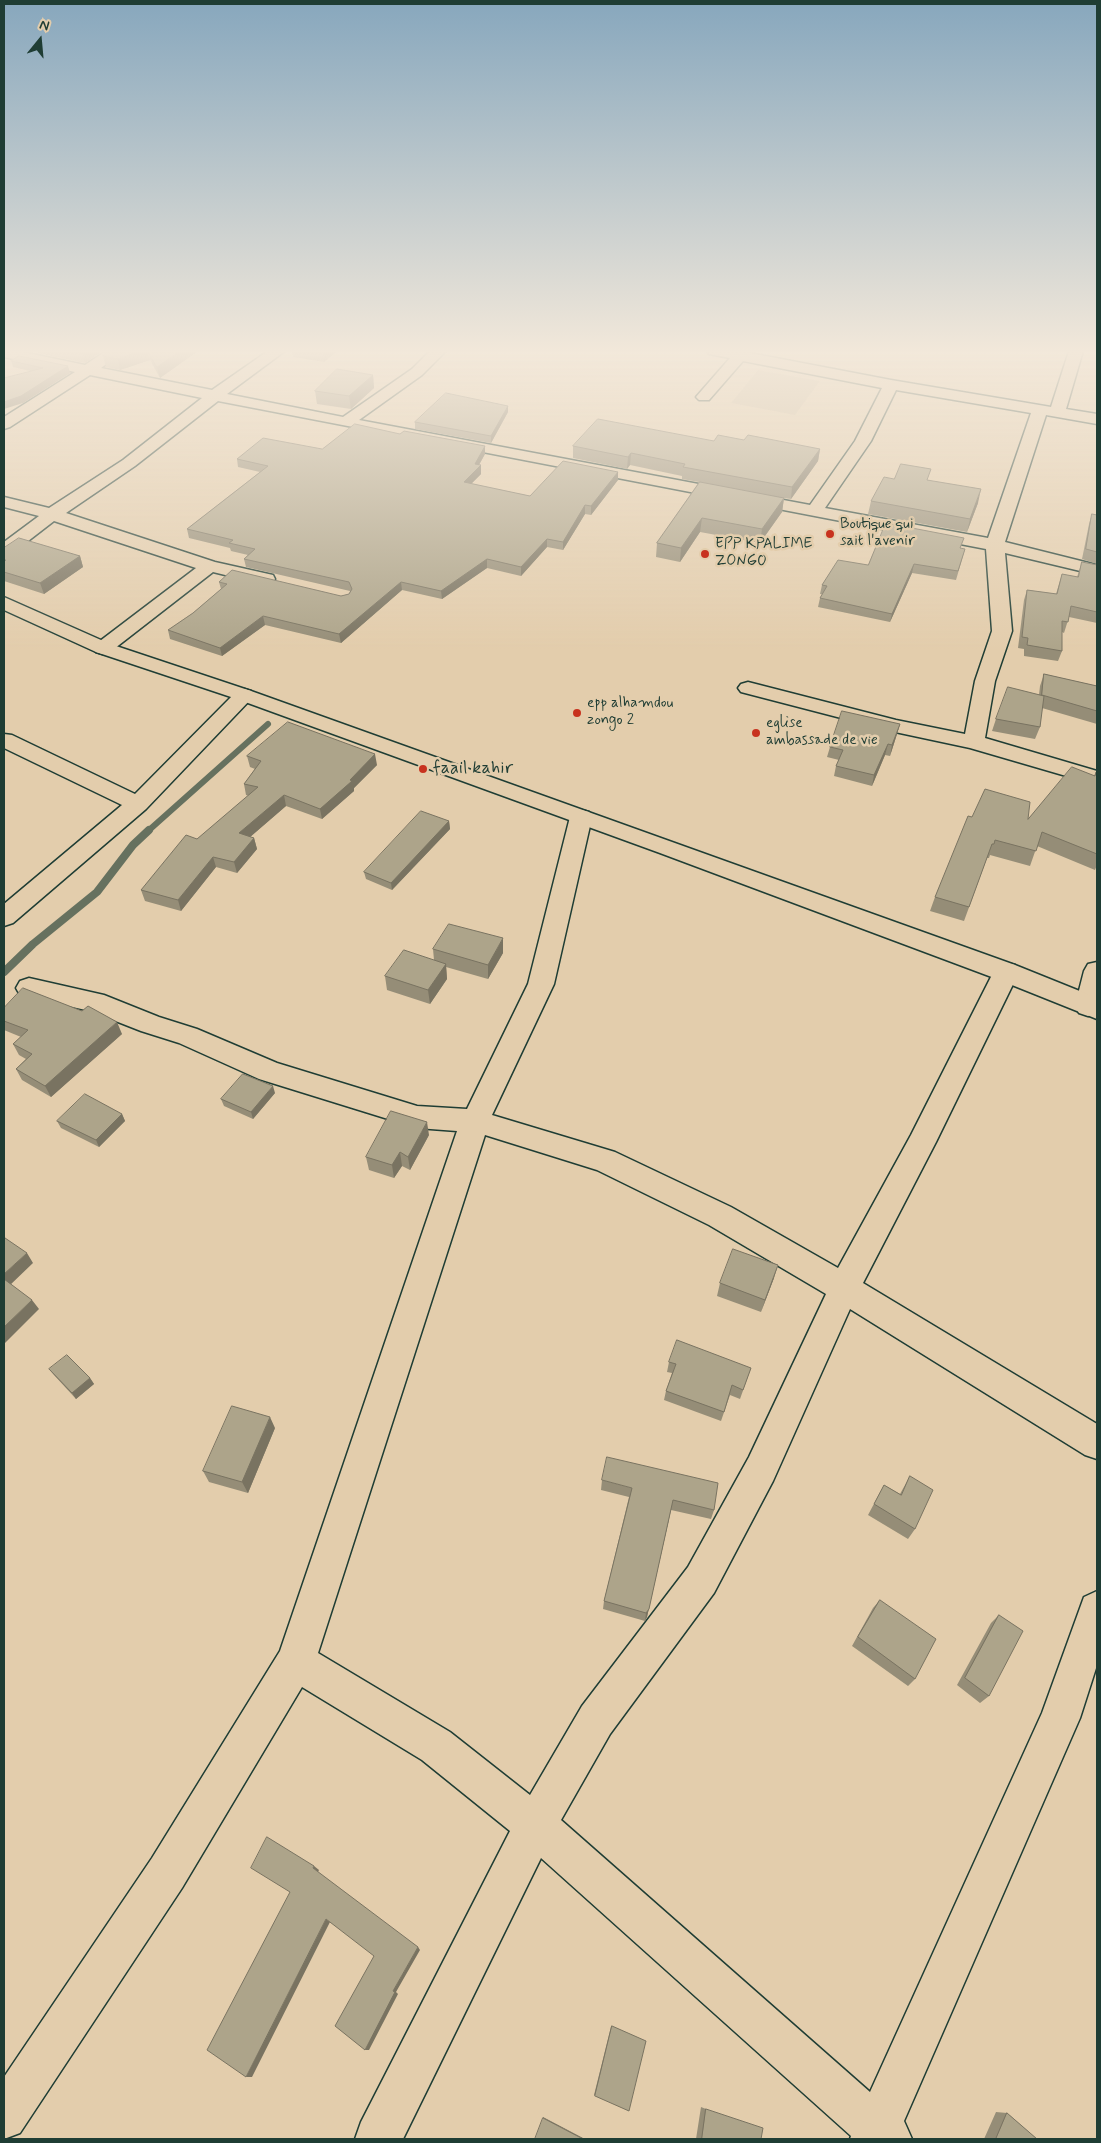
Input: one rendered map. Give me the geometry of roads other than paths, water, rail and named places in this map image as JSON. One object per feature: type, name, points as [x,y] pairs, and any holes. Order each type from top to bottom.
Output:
[{"type":"street","points":[[4,551],[52,514],[129,464],[145,451]]},
{"type":"street","points":[[499,451],[995,545],[1097,570]]},
{"type":"street","points":[[814,511],[856,451]]},
{"type":"street","points":[[974,742],[986,681],[1002,631],[995,545],[1026,451]]},
{"type":"street","points":[[4,502],[52,514],[210,566],[286,584]]},
{"type":"street","points":[[103,648],[210,566]]},
{"type":"street","points":[[4,603],[103,648],[244,695],[581,817],[1006,972],[1093,1008],[1097,971]]},
{"type":"street","points":[[748,688],[894,726],[974,742],[1097,778]]},
{"type":"street","points":[[4,917],[138,804],[244,695]]},
{"type":"street","points":[[4,740],[138,804]]},
{"type":"street","points":[[4,2117],[167,1873],[296,1661],[475,1122],[541,984],[581,817]]},
{"type":"street","points":[[378,2139],[535,1825],[596,1720],[701,1580],[761,1468],[844,1288],[922,1142],[1006,972]]},
{"type":"street","points":[[29,988],[95,1002],[188,1036],[269,1071],[417,1117],[475,1122],[605,1160],[720,1216],[844,1288],[1097,1443]]},
{"type":"street","points":[[296,1661],[436,1746],[535,1825],[880,2136],[1060,1718],[1097,1610]]},
{"type":"waterway","points":[[148,831],[268,724]]},
{"type":"waterway","points":[[4,972],[33,944],[97,892],[133,845],[149,830]]},
{"type":"place","name":"Boutique qui sait l'avenir","points":[[830,534]]},
{"type":"place","name":"EPP KPALIME ZONGO","points":[[705,554]]},
{"type":"place","name":"epp alhamdou zongo 2","points":[[577,713]]},
{"type":"place","name":"eglise ambassade de vie","points":[[756,733]]},
{"type":"place","name":"faail kahir","points":[[423,769]]}]
